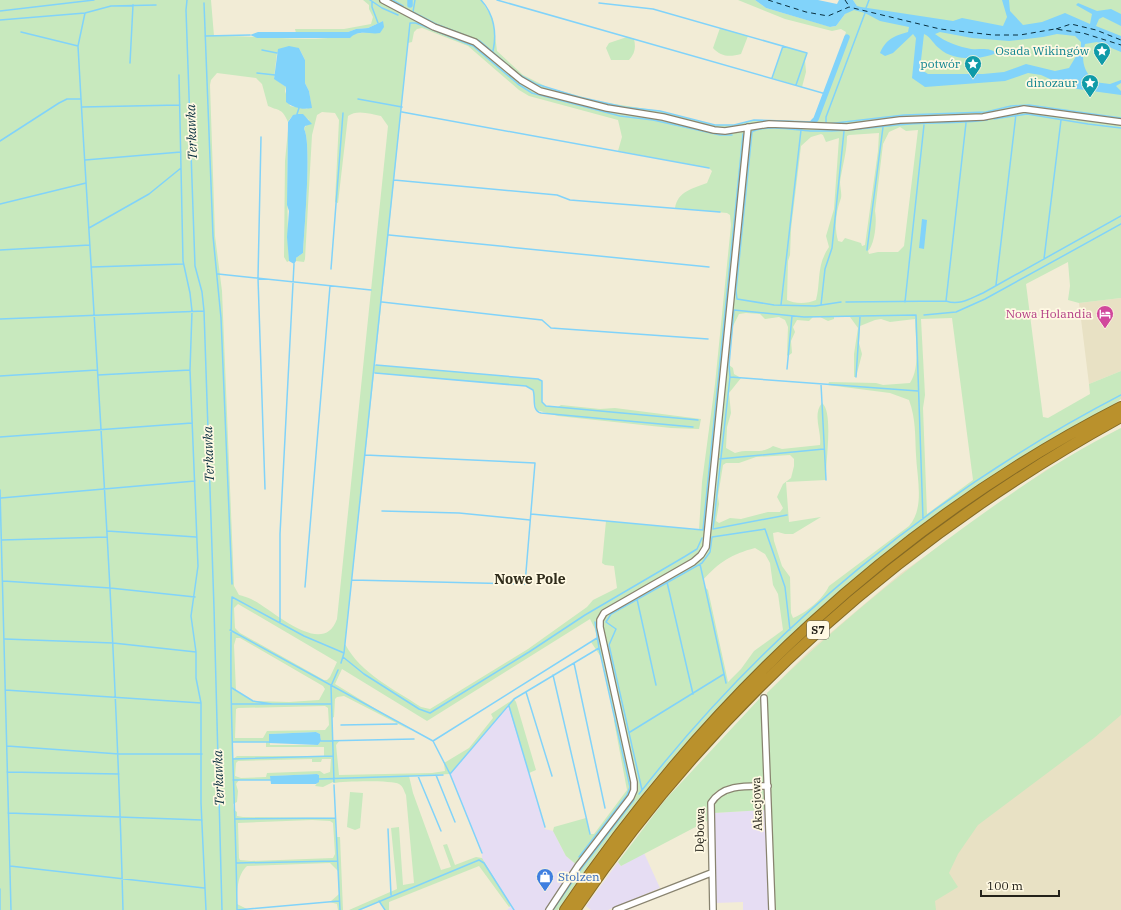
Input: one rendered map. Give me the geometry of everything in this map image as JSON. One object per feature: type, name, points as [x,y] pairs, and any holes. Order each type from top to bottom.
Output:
[{"type":"highway","name":"S7","points":[[565,910],[618,836],[686,752],[735,698],[811,624],[866,577],[948,514],[1040,453],[1119,410]]},
{"type":"highway","name":"S7","points":[[575,910],[624,841],[692,757],[741,704],[819,629],[891,568],[954,520],[1119,410]]},
{"type":"street","points":[[383,0],[430,25],[477,44],[520,80],[540,91],[607,108],[663,117],[714,130],[725,131],[769,124],[847,127],[900,120],[983,117],[1024,109],[1121,122]]},
{"type":"street","points":[[549,910],[578,866],[631,797],[634,790],[634,782],[600,627],[600,617],[604,613],[693,562],[701,555],[706,547],[748,127]]},
{"type":"street","name":"Akacjowa","points":[[764,698],[772,910]]},
{"type":"street","name":"Dębowa","points":[[713,910],[711,872],[711,803],[719,793],[728,788],[768,786]]},
{"type":"street","points":[[616,910],[711,872]]},
{"type":"shaded area","points":[[1121,298],[1121,371],[1089,384],[1079,303]]},
{"type":"shaded area","points":[[1121,428],[1121,910],[775,910],[767,693],[809,651],[900,574],[1046,470]]},
{"type":"shaded area","points":[[509,705],[545,829],[553,831],[566,856],[578,866],[549,910],[507,910],[511,906],[482,861],[482,853],[450,774]]},
{"type":"shaded area","points":[[766,810],[770,910],[743,910],[743,902],[716,903],[713,813]]},
{"type":"shaded area","points":[[644,853],[660,888],[608,910],[591,910],[586,906],[618,862],[621,866]]},
{"type":"green space","points":[[0,0],[211,0],[214,36],[314,39],[376,33],[383,21],[368,28],[356,29],[348,32],[296,33],[295,29],[344,29],[371,24],[373,17],[369,9],[369,5],[363,0],[481,0],[493,19],[497,51],[523,75],[549,88],[601,102],[660,111],[715,125],[734,125],[754,120],[813,122],[816,119],[844,44],[843,42],[846,32],[841,29],[832,31],[785,19],[738,0],[755,0],[766,8],[831,27],[836,26],[845,14],[857,6],[853,0],[1121,0],[1121,298],[1079,303],[1068,300],[1070,286],[1068,262],[1026,284],[1043,417],[1048,418],[1090,394],[1089,384],[1121,371],[1121,399],[988,479],[947,507],[891,549],[837,594],[785,641],[734,690],[641,796],[598,852],[558,910],[549,910],[578,866],[566,856],[553,831],[554,827],[586,818],[590,834],[594,834],[627,790],[614,716],[601,657],[591,642],[597,638],[595,629],[590,619],[427,721],[342,669],[335,684],[412,731],[344,696],[337,697],[335,699],[334,717],[332,718],[332,740],[340,740],[336,745],[339,775],[432,773],[445,771],[444,763],[469,748],[493,718],[491,714],[514,699],[536,770],[529,773],[508,705],[450,774],[409,776],[413,793],[441,870],[451,867],[443,845],[447,844],[455,865],[476,857],[482,858],[511,906],[509,907],[479,866],[389,902],[389,910],[385,910],[379,901],[359,910],[349,910],[397,889],[391,828],[399,827],[403,885],[414,883],[406,795],[399,784],[378,781],[333,782],[323,787],[315,786],[319,781],[319,775],[317,774],[271,776],[271,780],[239,780],[236,784],[238,791],[237,802],[233,804],[234,810],[237,812],[237,816],[243,817],[335,818],[336,837],[340,837],[343,910],[338,910],[337,904],[330,902],[339,894],[338,871],[330,863],[247,866],[239,879],[237,894],[237,904],[247,909],[244,910],[0,910]],"holes":[[[422,28],[468,46],[519,90],[529,96],[618,120],[622,137],[618,151],[709,168],[712,171],[707,183],[682,194],[675,208],[727,213],[730,215],[731,225],[715,384],[702,482],[699,530],[606,521],[602,563],[605,565],[614,566],[617,588],[593,600],[587,607],[528,649],[430,709],[421,707],[379,680],[360,664],[345,644],[374,373],[526,386],[533,390],[536,410],[558,416],[671,428],[699,429],[701,419],[615,408],[600,409],[561,405],[558,407],[546,406],[542,402],[542,381],[538,379],[375,365],[408,43],[412,42],[414,32],[417,29]],[[299,48],[305,60],[305,83],[309,91],[311,104],[307,109],[290,106],[285,91],[286,87],[274,78],[277,53]],[[217,73],[256,78],[262,84],[268,106],[282,112],[288,122],[290,118],[298,114],[309,120],[304,129],[306,137],[307,168],[303,253],[296,258],[296,261],[304,262],[305,259],[312,135],[317,115],[322,112],[335,113],[339,120],[335,202],[338,203],[348,116],[360,112],[369,113],[381,116],[388,126],[337,619],[330,630],[321,634],[309,633],[297,628],[260,604],[239,595],[234,586],[222,291],[215,236],[210,85],[211,80]],[[900,127],[906,131],[918,130],[904,246],[898,252],[878,252],[869,254],[868,251],[875,232],[875,211],[883,144],[889,132]],[[879,133],[878,151],[865,245],[862,246],[861,243],[845,238],[842,242],[838,241],[836,230],[836,219],[841,196],[840,182],[847,136],[849,135]],[[821,134],[826,142],[839,138],[834,209],[826,236],[829,247],[820,267],[816,300],[805,303],[797,303],[787,300],[791,229],[801,146],[811,137]],[[739,314],[760,314],[765,319],[779,317],[785,320],[788,327],[788,356],[792,353],[791,341],[795,332],[793,327],[797,320],[809,321],[813,317],[820,317],[828,321],[834,319],[834,317],[850,317],[858,328],[854,354],[854,377],[856,377],[862,354],[859,343],[860,326],[881,319],[890,322],[915,319],[917,352],[915,368],[910,383],[883,385],[876,383],[829,382],[828,385],[890,393],[909,400],[915,428],[919,492],[919,502],[914,519],[909,526],[829,586],[823,596],[814,605],[793,618],[791,613],[790,577],[782,566],[773,533],[778,532],[793,534],[821,517],[789,522],[786,482],[826,480],[828,439],[828,417],[826,408],[822,403],[818,413],[820,445],[782,449],[773,446],[759,451],[735,453],[726,448],[727,427],[731,413],[729,393],[741,378],[734,374],[733,368],[729,365],[733,326]],[[952,318],[973,480],[927,514],[923,408],[925,395],[921,319]],[[790,455],[794,459],[794,466],[791,478],[783,484],[777,497],[783,508],[780,512],[768,512],[741,519],[730,518],[719,523],[716,521],[723,465],[726,463],[739,463],[756,457]],[[755,548],[765,554],[770,563],[773,585],[778,594],[783,630],[754,651],[741,669],[728,682],[708,590],[705,587],[703,580],[726,560],[739,553]],[[238,604],[337,662],[330,677],[327,680],[324,680],[240,633],[235,628],[234,608]],[[236,638],[240,638],[323,686],[325,689],[319,700],[289,702],[253,701],[236,691],[234,645]],[[325,706],[328,708],[329,725],[325,730],[267,731],[263,738],[235,738],[236,709],[238,708]],[[316,732],[320,734],[321,741],[318,745],[270,745],[269,734]],[[233,742],[266,742],[266,747],[324,747],[324,756],[237,756],[233,759]],[[312,759],[312,762],[321,762],[322,759],[331,759],[330,772],[324,774],[320,771],[267,773],[266,777],[241,778],[235,776],[236,763],[238,761]],[[312,820],[330,821],[333,823],[335,854],[333,858],[251,861],[240,860],[238,823]]]},
{"type":"green space","points":[[720,28],[748,36],[741,54],[726,56],[722,55],[713,48]]},
{"type":"green space","points":[[627,37],[634,39],[634,53],[629,60],[611,60],[606,48],[609,43]]},
{"type":"green space","points":[[783,46],[807,53],[805,60],[806,72],[802,87],[772,78]]},
{"type":"green space","points":[[288,130],[287,196],[289,261],[287,262],[284,257],[285,161]]},
{"type":"green space","points":[[1121,428],[1121,715],[1094,738],[978,825],[958,854],[949,873],[958,887],[935,901],[936,910],[775,910],[767,693],[838,627],[937,547],[1040,475],[1080,450]]},
{"type":"green space","points":[[761,697],[765,784],[732,785],[716,792],[711,798],[708,808],[707,821],[621,866],[618,862],[665,800]]},
{"type":"green space","points":[[765,789],[766,810],[713,813],[714,805],[717,800],[727,793]]},
{"type":"green space","points":[[350,792],[363,793],[360,828],[355,830],[347,827]]},
{"type":"water","points":[[755,0],[818,0],[837,4],[839,0],[853,0],[857,6],[861,7],[953,21],[962,18],[1003,26],[1007,17],[1002,0],[1009,0],[1010,11],[1023,25],[1042,22],[1065,13],[1090,24],[1092,14],[1076,5],[1078,3],[1097,11],[1111,9],[1121,14],[1121,26],[1103,17],[1099,19],[1096,26],[1121,36],[1121,52],[1097,42],[1085,44],[1083,60],[1087,73],[1094,82],[1110,84],[1121,80],[1121,83],[1116,86],[1121,91],[1121,95],[1070,88],[1041,75],[1028,73],[1005,81],[925,87],[912,78],[916,38],[913,34],[893,53],[885,56],[880,53],[888,41],[908,32],[909,27],[880,21],[865,13],[854,10],[845,14],[836,26],[830,27],[766,8]],"holes":[[[940,32],[972,38],[1009,41],[1057,34],[1075,36],[1081,42],[1081,48],[1069,68],[1055,71],[1026,64],[1004,72],[983,74],[928,74],[920,69],[924,34],[929,37],[940,49],[952,56],[975,58],[996,53],[987,49],[971,49],[957,45],[948,42],[935,34]]]},
{"type":"water","points":[[383,21],[384,27],[380,33],[361,33],[353,35],[350,38],[257,38],[250,35],[258,32],[348,32],[356,29],[368,28]]},
{"type":"water","points":[[289,46],[299,48],[305,60],[305,83],[309,91],[312,108],[298,108],[286,102],[286,87],[274,79],[278,49]]},
{"type":"water","points":[[303,114],[312,124],[305,126],[304,129],[306,137],[307,168],[303,253],[296,258],[294,264],[289,261],[287,237],[289,211],[287,205],[288,122],[293,115]]},
{"type":"water","points":[[922,219],[927,220],[924,249],[919,248]]},
{"type":"water","points":[[316,732],[320,734],[321,741],[318,745],[269,743],[269,734]]},
{"type":"water","points":[[319,775],[319,782],[316,784],[271,784],[270,776]]},
{"type":"waterway","points":[[0,11],[94,0]]},
{"type":"waterway","name":"Terkawka","points":[[187,0],[186,10],[195,266],[202,292],[204,311],[222,910]]},
{"type":"waterway","points":[[370,0],[382,8],[398,15]]},
{"type":"waterway","points":[[393,0],[403,6]]},
{"type":"waterway","points":[[410,0],[410,5]]},
{"type":"waterway","points":[[415,0],[413,12],[436,24],[480,41],[518,74],[536,84],[579,97],[624,107],[660,111],[715,125],[734,125],[754,120],[813,122]]},
{"type":"waterway","points":[[481,0],[492,18],[495,37],[493,51]]},
{"type":"waterway","points":[[497,0],[826,94]]},
{"type":"waterway","points":[[866,8],[869,0]]},
{"type":"waterway","points":[[372,2],[372,7],[378,23]]},
{"type":"waterway","points":[[204,3],[213,236],[221,318],[232,584]]},
{"type":"waterway","points":[[599,3],[653,9],[807,53],[796,85]]},
{"type":"waterway","points":[[130,63],[133,5]]},
{"type":"waterway","points":[[0,20],[85,13],[111,6],[156,5]]},
{"type":"waterway","points":[[81,99],[78,46],[85,13]]},
{"type":"waterway","points":[[865,13],[826,117],[827,124],[904,115],[986,112],[1011,106],[1029,105],[1121,118]]},
{"type":"waterway","points":[[341,663],[344,653],[410,23],[416,23],[473,46],[518,84],[532,93],[620,116],[653,120],[720,135],[732,135]]},
{"type":"waterway","points":[[21,32],[78,46]]},
{"type":"waterway","points":[[205,36],[250,35]]},
{"type":"waterway","points":[[813,122],[816,119],[847,37]]},
{"type":"waterway","points":[[772,78],[783,46]]},
{"type":"waterway","points":[[262,50],[277,53]]},
{"type":"waterway","points":[[257,73],[275,75]]},
{"type":"waterway","points":[[179,75],[183,261],[190,293],[192,311],[190,370],[198,566],[191,616],[196,652],[196,678],[201,703],[201,803],[206,910]]},
{"type":"waterway","points":[[0,141],[59,103],[67,99],[81,99],[111,605],[123,910]]},
{"type":"waterway","points":[[358,99],[402,107]]},
{"type":"waterway","points":[[82,107],[180,105]]},
{"type":"waterway","points":[[297,114],[299,108]]},
{"type":"waterway","points":[[402,112],[709,168]]},
{"type":"waterway","points":[[331,269],[343,113]]},
{"type":"waterway","points":[[996,285],[1016,114]]},
{"type":"waterway","points":[[994,119],[1027,114],[1121,128]]},
{"type":"waterway","points":[[841,302],[815,306],[774,305],[737,299],[736,291],[752,132],[764,128],[834,131],[908,124],[987,120]]},
{"type":"waterway","points":[[1044,259],[1061,120]]},
{"type":"waterway","points":[[946,301],[966,123]]},
{"type":"waterway","points":[[905,302],[924,125]]},
{"type":"waterway","points":[[867,250],[883,127]]},
{"type":"waterway","points":[[781,305],[801,130]]},
{"type":"waterway","points":[[821,305],[825,269],[832,248],[844,131]]},
{"type":"waterway","points":[[531,514],[703,530],[743,134]]},
{"type":"waterway","points":[[261,137],[258,278],[265,489]]},
{"type":"waterway","points":[[85,160],[181,152]]},
{"type":"waterway","points":[[89,228],[149,194],[181,168]]},
{"type":"waterway","points":[[394,180],[557,195],[570,200],[720,212]]},
{"type":"waterway","points":[[0,204],[86,183]]},
{"type":"waterway","points":[[846,302],[946,301],[956,303],[965,301],[983,293],[1121,216]]},
{"type":"waterway","points":[[924,315],[956,312],[985,299],[1121,224]]},
{"type":"waterway","points":[[389,235],[709,267]]},
{"type":"waterway","points":[[0,250],[90,245]]},
{"type":"waterway","points":[[92,267],[183,264]]},
{"type":"waterway","points":[[280,623],[280,534],[294,264]]},
{"type":"waterway","points":[[218,274],[371,290]]},
{"type":"waterway","points":[[305,587],[330,286]]},
{"type":"waterway","points":[[382,302],[542,320],[551,328],[708,339]]},
{"type":"waterway","points":[[787,515],[713,529],[730,377],[729,365],[734,310],[804,317],[916,315],[923,519]]},
{"type":"waterway","points":[[0,319],[204,311]]},
{"type":"waterway","points":[[787,369],[792,316]]},
{"type":"waterway","points":[[856,377],[860,317]]},
{"type":"waterway","points":[[376,365],[538,379],[542,381],[542,402],[546,406],[698,420]]},
{"type":"waterway","points":[[0,376],[97,370]]},
{"type":"waterway","points":[[98,375],[190,370]]},
{"type":"waterway","points":[[375,373],[526,386],[533,390],[535,407],[541,413],[693,427]]},
{"type":"waterway","points":[[730,377],[918,391]]},
{"type":"waterway","points":[[821,384],[826,480]]},
{"type":"waterway","points":[[639,794],[689,733],[742,676],[799,621],[859,569],[921,520],[986,475],[1052,433],[1121,395]]},
{"type":"waterway","points":[[0,437],[192,423]]},
{"type":"waterway","points":[[719,459],[824,449]]},
{"type":"waterway","points":[[352,580],[525,584],[535,463],[365,455]]},
{"type":"waterway","points":[[1,498],[195,481]]},
{"type":"waterway","points":[[0,490],[11,910]]},
{"type":"waterway","points":[[382,511],[459,513],[530,520]]},
{"type":"waterway","points":[[642,790],[609,645],[616,629],[606,622],[611,614],[702,563],[710,552],[712,537],[765,529],[785,587],[790,630]]},
{"type":"waterway","points":[[107,531],[196,537]]},
{"type":"waterway","points":[[2,540],[107,537]]},
{"type":"waterway","points":[[343,657],[364,674],[419,709],[430,713],[529,652],[585,615],[697,549],[702,538]]},
{"type":"waterway","points":[[700,564],[726,683]]},
{"type":"waterway","points":[[3,581],[110,588],[195,597]]},
{"type":"waterway","points":[[667,582],[693,694]]},
{"type":"waterway","points":[[237,910],[231,676],[232,597],[304,636],[344,653]]},
{"type":"waterway","points":[[637,599],[656,685]]},
{"type":"waterway","points":[[579,857],[627,795],[630,787],[599,648],[595,622]]},
{"type":"waterway","points":[[230,630],[433,741]]},
{"type":"waterway","points":[[482,853],[450,774],[433,741],[597,638]]},
{"type":"waterway","points":[[5,639],[113,643],[196,652]]},
{"type":"waterway","points":[[450,774],[514,699],[599,648]]},
{"type":"waterway","points":[[574,663],[605,808]]},
{"type":"waterway","points":[[334,782],[331,686],[338,670]]},
{"type":"waterway","points":[[630,732],[724,674]]},
{"type":"waterway","points":[[553,675],[590,834]]},
{"type":"waterway","points":[[232,688],[253,701],[272,704]]},
{"type":"waterway","points":[[5,690],[201,703]]},
{"type":"waterway","points":[[526,692],[552,776]]},
{"type":"waterway","points":[[232,704],[331,704]]},
{"type":"waterway","points":[[509,706],[545,827]]},
{"type":"waterway","points":[[341,725],[397,724]]},
{"type":"waterway","points":[[321,741],[414,739]]},
{"type":"waterway","points":[[233,742],[269,742]]},
{"type":"waterway","points":[[7,746],[119,754],[202,754]]},
{"type":"waterway","points":[[233,759],[333,756]]},
{"type":"waterway","points":[[7,772],[119,774]]},
{"type":"waterway","points":[[436,775],[455,822]]},
{"type":"waterway","points":[[319,779],[443,775]]},
{"type":"waterway","points":[[418,776],[441,831]]},
{"type":"waterway","points":[[233,780],[271,780]]},
{"type":"waterway","points":[[334,785],[340,910]]},
{"type":"waterway","points":[[553,910],[581,869],[634,800]]},
{"type":"waterway","points":[[8,813],[202,820]]},
{"type":"waterway","points":[[235,819],[335,818]]},
{"type":"waterway","points":[[388,829],[391,895]]},
{"type":"waterway","points":[[359,910],[479,860],[484,863],[514,910]]},
{"type":"waterway","points":[[237,863],[337,861]]},
{"type":"waterway","points":[[10,866],[204,888]]},
{"type":"waterway","points":[[0,889],[0,910]]},
{"type":"waterway","points":[[237,910],[339,901]]},
{"type":"waterway","points":[[379,901],[385,910]]},
{"type":"ferry route","points":[[768,0],[806,12],[828,16],[849,7],[940,29],[993,35],[1020,35],[1055,29],[1083,33],[1121,45]]},
{"type":"ferry route","points":[[845,0],[849,6]]},
{"type":"ferry route","points":[[1056,29],[1071,24],[1096,30],[1121,40]]},
{"type":"place","name":"Osada Wikingów","points":[[1102,66]]},
{"type":"place","name":"potwór","points":[[973,79]]},
{"type":"place","name":"dinozaur","points":[[1090,98]]},
{"type":"place","name":"Nowa Holandia","points":[[1105,329]]},
{"type":"place","name":"Stolzen","points":[[545,892]]},
{"type":"district","name":"Nowe Pole","points":[[530,579]]}]
